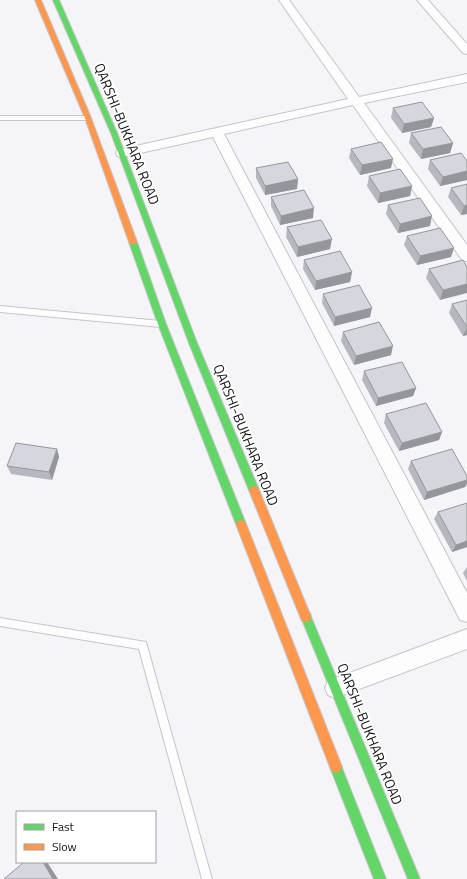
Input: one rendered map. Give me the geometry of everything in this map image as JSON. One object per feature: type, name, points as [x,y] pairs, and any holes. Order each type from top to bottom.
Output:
[{"type":"highway","points":[[38,0],[88,118],[162,324],[380,879]]},
{"type":"highway","name":"QARSHI-BUKHARA ROAD","points":[[56,0],[122,154],[193,343],[414,879]]},
{"type":"street","points":[[284,0],[467,256]]},
{"type":"street","points":[[422,0],[467,51]]},
{"type":"street","points":[[122,154],[355,101],[467,78]]},
{"type":"street","points":[[217,132],[467,613]]},
{"type":"street","points":[[335,688],[467,639]]},
{"type":"lane","points":[[0,118],[88,118]]},
{"type":"lane","points":[[0,309],[162,324]]},
{"type":"lane","points":[[0,622],[143,645],[207,879]]},
{"type":"building","points":[[422,102],[434,118],[404,124],[393,108]]},
{"type":"building","points":[[441,127],[453,143],[423,149],[411,133]]},
{"type":"building","points":[[381,142],[393,159],[362,165],[351,149]]},
{"type":"building","points":[[461,153],[467,161],[467,171],[443,177],[430,160]]},
{"type":"building","points":[[288,162],[298,179],[265,186],[256,168]]},
{"type":"building","points":[[400,169],[412,186],[380,193],[369,176]]},
{"type":"building","points":[[467,184],[467,205],[464,206],[451,188]]},
{"type":"building","points":[[304,190],[314,208],[281,216],[271,197]]},
{"type":"building","points":[[420,198],[432,216],[400,224],[388,205]]},
{"type":"building","points":[[321,220],[332,239],[298,247],[287,227]]},
{"type":"building","points":[[440,228],[454,248],[420,256],[407,236]]},
{"type":"building","points":[[340,251],[352,272],[316,281],[304,260]]},
{"type":"building","points":[[463,260],[467,267],[467,284],[443,290],[429,269]]},
{"type":"building","points":[[359,285],[372,308],[335,317],[323,294]]},
{"type":"building","points":[[467,300],[467,327],[452,304]]},
{"type":"building","points":[[379,322],[393,346],[356,356],[343,332]]},
{"type":"building","points":[[402,362],[416,388],[378,398],[364,371]]},
{"type":"building","points":[[426,403],[442,432],[402,443],[386,414]]},
{"type":"building","points":[[16,443],[57,449],[49,472],[7,466]]},
{"type":"building","points":[[452,449],[467,476],[467,480],[427,492],[411,461]]},
{"type":"building","points":[[467,503],[467,541],[456,545],[438,512]]},
{"type":"building","points":[[23,863],[44,863],[53,879],[4,879]]},
{"type":"traffic: fast","points":[[56,0],[114,133],[193,343],[254,490]]},
{"type":"traffic: fast","points":[[133,242],[162,324],[241,524]]},
{"type":"traffic: fast","points":[[306,617],[414,879]]},
{"type":"traffic: fast","points":[[336,767],[380,879]]},
{"type":"traffic: slow","points":[[38,0],[88,118],[133,242]]},
{"type":"traffic: slow","points":[[254,490],[306,617]]},
{"type":"traffic: slow","points":[[241,524],[336,767]]}]
